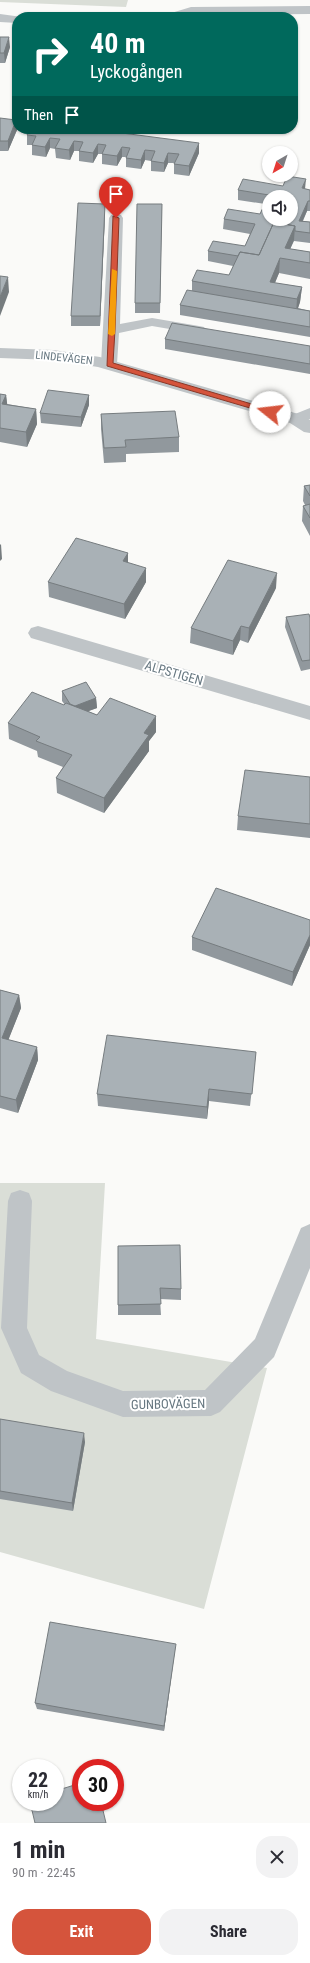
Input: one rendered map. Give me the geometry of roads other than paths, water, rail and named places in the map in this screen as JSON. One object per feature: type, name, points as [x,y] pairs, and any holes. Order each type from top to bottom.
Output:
[{"type":"street","points":[[188,12],[310,10]]},
{"type":"street","points":[[0,18],[12,19]]},
{"type":"street","name":"LINDEVÄGEN","points":[[0,353],[53,356],[109,364],[305,420]]},
{"type":"street","name":"ALPSTIGEN","points":[[38,633],[310,713]]},
{"type":"street","name":"GUNBOVÄGEN","points":[[20,1202],[14,1328],[30,1364],[60,1382],[123,1404],[211,1403],[265,1348],[310,1236]]},
{"type":"lane","points":[[109,364],[112,330],[116,218]]},
{"type":"lane","points":[[112,330],[152,322],[210,332]]}]
